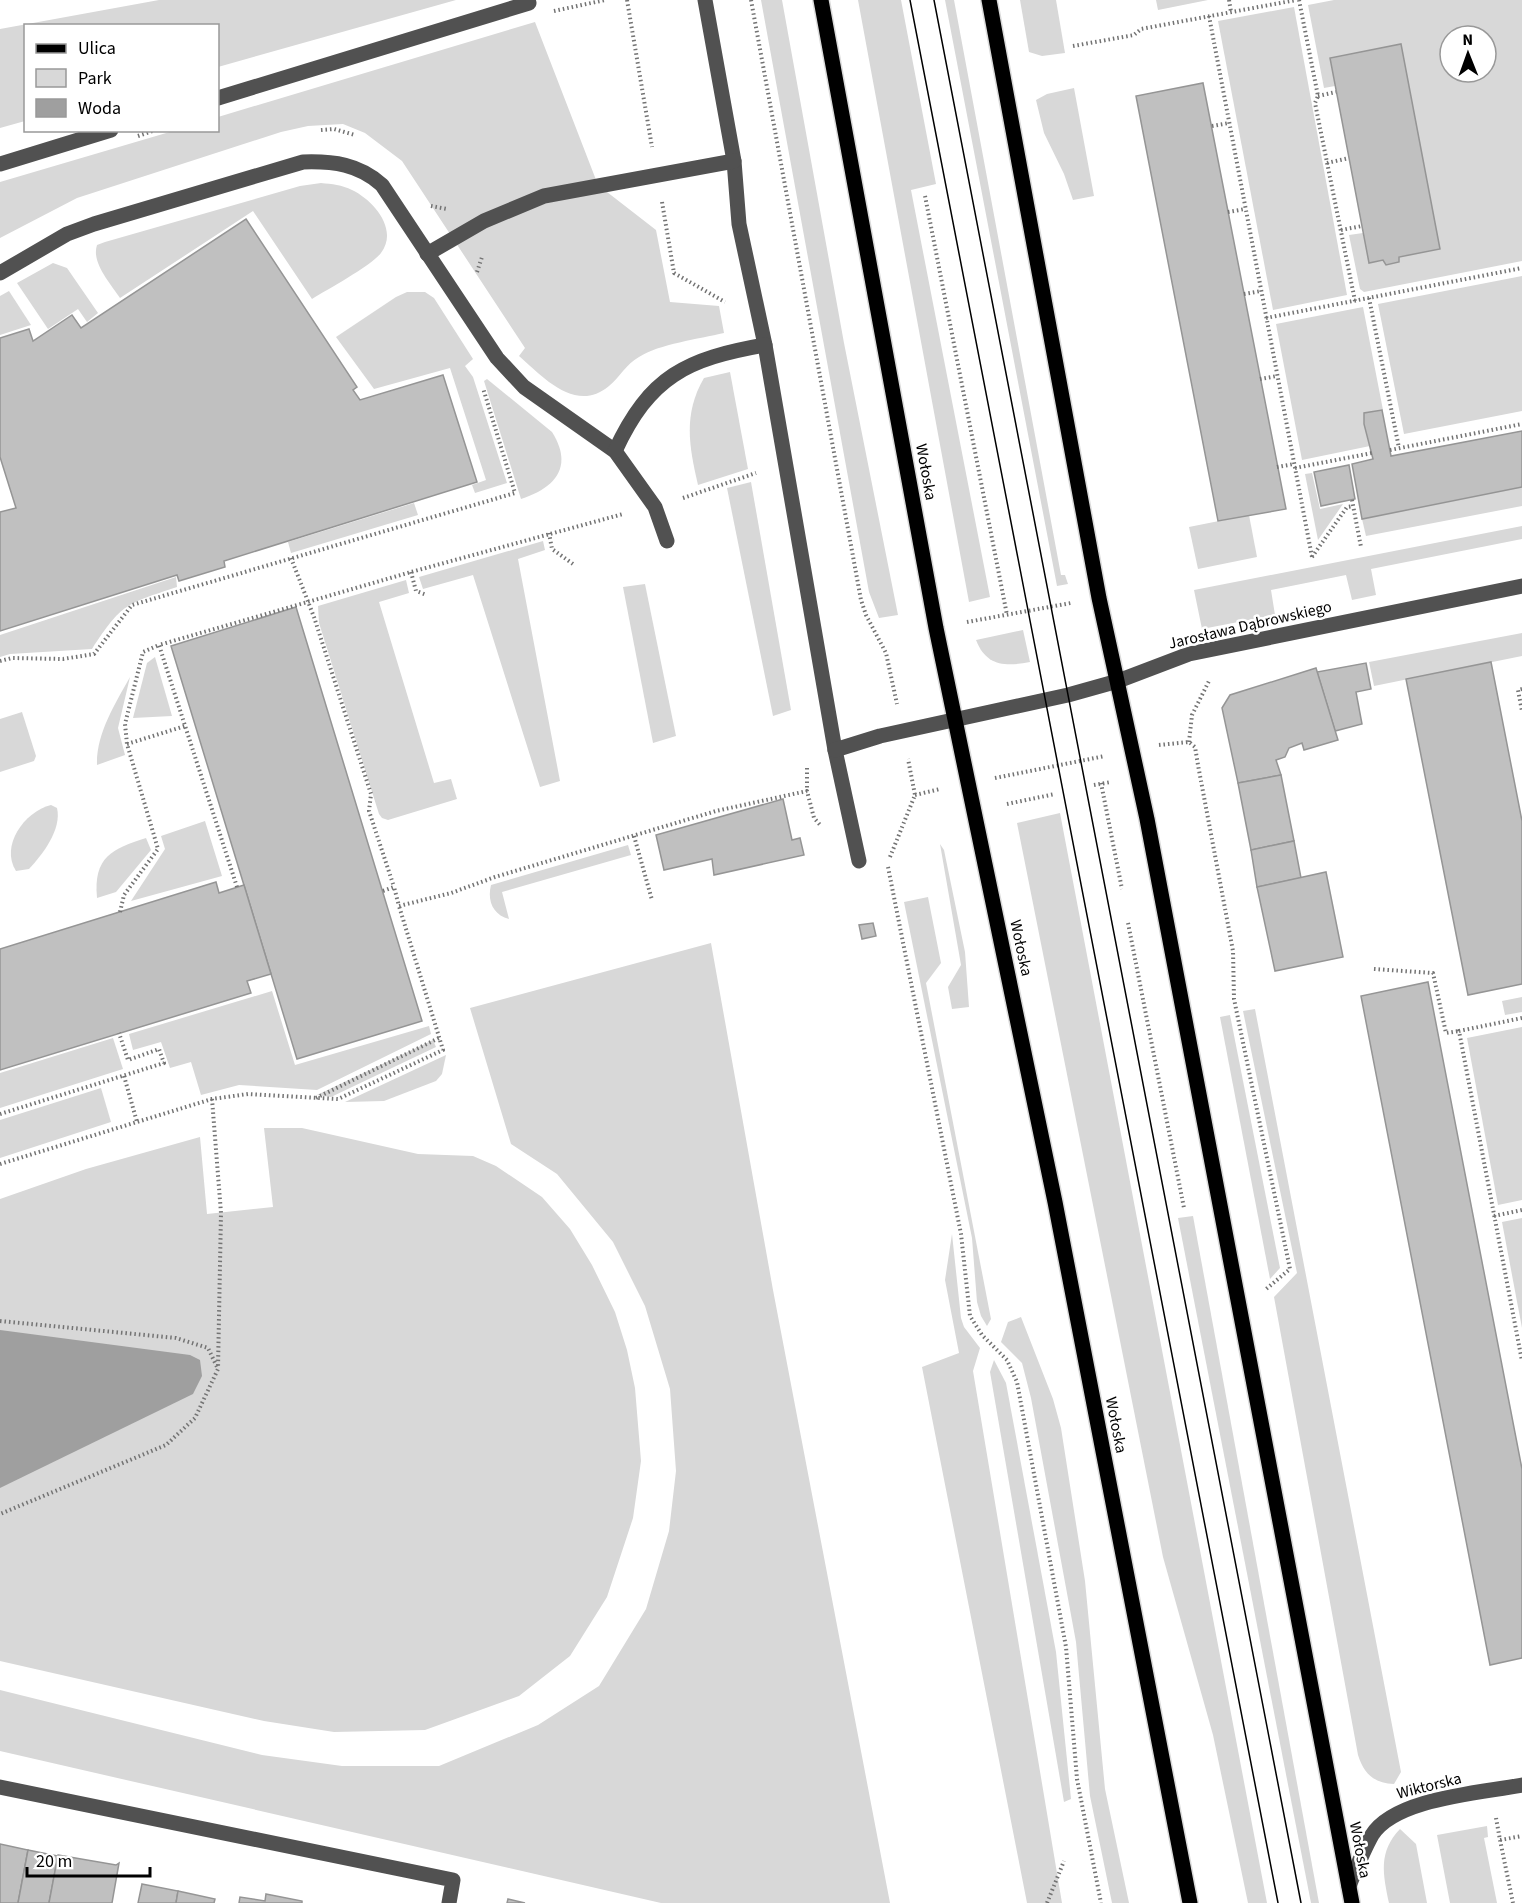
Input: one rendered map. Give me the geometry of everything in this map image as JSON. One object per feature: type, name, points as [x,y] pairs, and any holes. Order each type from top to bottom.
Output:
[{"type":"main road","name":"Wołoska","points":[[821,0],[955,720],[1055,1202],[1190,1903]]},
{"type":"main road","name":"Wołoska","points":[[989,0],[1099,597],[1148,819],[1352,1903]]},
{"type":"street","points":[[705,0],[734,161],[739,224],[765,345],[835,750],[859,861]]},
{"type":"street","points":[[219,98],[529,3]]},
{"type":"street","points":[[0,164],[104,132]]},
{"type":"street","points":[[0,273],[67,234],[94,224],[303,162],[327,161],[352,166],[376,179],[497,358],[539,399],[615,451],[655,507],[666,541]]},
{"type":"street","points":[[428,254],[484,221],[544,196],[734,161]]},
{"type":"street","points":[[615,451],[640,406],[671,375],[700,359],[765,345]]},
{"type":"street","name":"Jarosława Dąbrowskiego","points":[[835,750],[880,736],[1068,695],[1118,681],[1189,654],[1522,586]]},
{"type":"street","name":"Wiktorska","points":[[1349,1886],[1373,1834],[1392,1814],[1416,1805],[1522,1785]]},
{"type":"street","points":[[0,1787],[453,1880],[448,1903]]},
{"type":"path","points":[[543,13],[605,0]]},
{"type":"path","points":[[751,0],[861,600],[866,615],[886,653],[897,700]]},
{"type":"path","points":[[1229,0],[1231,12]]},
{"type":"path","points":[[1073,46],[1134,35],[1141,29],[1298,0],[1355,301]]},
{"type":"path","points":[[1209,16],[1312,557],[1347,507],[1353,506]]},
{"type":"path","points":[[1318,96],[1336,92]]},
{"type":"path","points":[[1212,126],[1229,123]]},
{"type":"path","points":[[314,131],[334,129],[360,137]]},
{"type":"path","points":[[1328,163],[1349,158]]},
{"type":"path","points":[[925,196],[1007,615]]},
{"type":"path","points":[[428,206],[452,209]]},
{"type":"path","points":[[1228,212],[1245,209]]},
{"type":"path","points":[[477,282],[477,265],[483,256],[500,247],[484,221]]},
{"type":"path","points":[[1341,230],[1362,226]]},
{"type":"path","points":[[1266,318],[1522,268]]},
{"type":"path","points":[[1244,294],[1261,291]]},
{"type":"path","points":[[1369,298],[1399,448]]},
{"type":"path","points":[[0,661],[12,658],[35,660],[94,654],[132,606],[515,493],[478,371],[497,358]]},
{"type":"path","points":[[1260,379],[1277,376]]},
{"type":"path","points":[[1390,450],[1522,424]]},
{"type":"path","points":[[1277,467],[1372,453]]},
{"type":"path","points":[[120,912],[124,895],[158,849],[127,744],[125,724],[143,652],[159,645],[411,572],[549,533],[655,507],[756,473]]},
{"type":"path","points":[[1352,500],[1361,547]]},
{"type":"path","points":[[549,533],[552,549],[573,564]]},
{"type":"path","points":[[0,1164],[212,1099],[248,1094],[338,1099],[443,1050],[369,811],[371,795],[309,602],[291,558]]},
{"type":"path","points":[[411,572],[416,591],[427,595]]},
{"type":"path","points":[[967,622],[1071,603]]},
{"type":"path","points":[[159,645],[237,887]]},
{"type":"path","points":[[1189,742],[1192,715],[1225,647]]},
{"type":"path","points":[[1522,689],[1518,690],[1522,711]]},
{"type":"path","points":[[127,744],[185,726]]},
{"type":"path","points":[[1162,744],[1189,742],[1195,747],[1233,951],[1234,999],[1290,1269]]},
{"type":"path","points":[[1001,777],[1105,756]]},
{"type":"path","points":[[908,760],[915,795],[890,856],[888,870],[962,1234],[970,1316],[982,1335],[1007,1360],[1017,1382],[1066,1647],[1077,1779],[1101,1903]]},
{"type":"path","points":[[1094,785],[1111,782]]},
{"type":"path","points":[[1101,783],[1122,889]]},
{"type":"path","points":[[915,795],[936,790]]},
{"type":"path","points":[[399,906],[451,893],[495,877],[716,811],[799,792]]},
{"type":"path","points":[[1007,804],[1055,794]]},
{"type":"path","points":[[634,836],[652,900]]},
{"type":"path","points":[[383,891],[394,887]]},
{"type":"path","points":[[1128,923],[1184,1208]]},
{"type":"path","points":[[1374,969],[1432,973],[1446,1033],[1522,1018]]},
{"type":"path","points":[[1459,1031],[1522,1361]]},
{"type":"path","points":[[0,1114],[164,1062],[159,1049],[128,1060],[120,1033]]},
{"type":"path","points":[[315,1098],[439,1038]]},
{"type":"path","points":[[124,1076],[137,1122]]},
{"type":"path","points":[[0,1514],[166,1445],[195,1418],[218,1369],[221,1213],[212,1099]]},
{"type":"path","points":[[1494,1216],[1522,1210]]},
{"type":"path","points":[[0,1321],[176,1338],[208,1348],[218,1369]]},
{"type":"path","points":[[1486,1819],[1496,1817],[1513,1903]]},
{"type":"path","points":[[1500,1840],[1522,1836]]},
{"type":"path","points":[[1047,1903],[1064,1861]]},
{"type":"green space","points":[[159,0],[456,0],[219,67],[219,24],[27,24]]},
{"type":"green space","points":[[761,0],[782,0],[844,343],[898,615],[879,618],[869,592]]},
{"type":"green space","points":[[858,0],[901,0],[936,184],[911,190],[990,597],[969,602]]},
{"type":"green space","points":[[945,0],[954,0],[1061,575],[1065,575],[1068,584],[1057,586]]},
{"type":"green space","points":[[1020,0],[1056,0],[1065,53],[1042,56],[1029,52]]},
{"type":"green space","points":[[1156,0],[1208,0],[1158,10]]},
{"type":"green space","points":[[1334,0],[1522,0],[1522,261],[1364,292],[1360,289],[1349,235],[1363,233],[1370,263],[1383,260],[1386,265],[1399,262],[1399,257],[1440,249],[1400,44],[1330,58],[1335,86],[1324,88],[1308,5]]},
{"type":"green space","points":[[1294,7],[1347,295],[1273,310],[1218,21]]},
{"type":"green space","points":[[535,22],[598,185],[656,230],[670,302],[719,306],[724,333],[647,352],[634,360],[609,386],[597,394],[584,396],[561,389],[549,382],[519,356],[525,348],[402,161],[365,133],[343,124],[308,126],[281,132],[77,198],[0,238],[0,182],[170,132],[219,132],[219,117]]},
{"type":"green space","points":[[24,25],[24,121],[0,128],[0,29]]},
{"type":"green space","points":[[1074,88],[1094,196],[1073,200],[1064,174],[1044,133],[1036,100],[1047,94]]},
{"type":"green space","points":[[321,183],[348,188],[368,201],[381,216],[387,234],[386,244],[376,258],[312,299],[253,211],[120,298],[99,266],[97,245],[105,242],[300,186]]},
{"type":"green space","points":[[53,263],[67,268],[98,313],[87,322],[78,309],[48,329],[17,283]]},
{"type":"green space","points":[[1522,276],[1522,411],[1404,434],[1378,304]]},
{"type":"green space","points":[[9,291],[31,325],[0,335],[0,296]]},
{"type":"green space","points":[[407,292],[425,292],[434,298],[473,359],[465,366],[473,377],[507,483],[475,493],[472,485],[486,480],[450,368],[374,389],[336,337]]},
{"type":"green space","points":[[1363,307],[1383,410],[1364,414],[1364,424],[1370,446],[1302,460],[1276,324]]},
{"type":"green space","points":[[730,372],[748,469],[698,485],[690,443],[690,417],[693,404],[704,378]]},
{"type":"green space","points":[[487,379],[552,432],[558,444],[561,466],[558,474],[543,489],[521,499],[484,381]]},
{"type":"green space","points":[[1312,473],[1320,509],[1343,504],[1318,540],[1305,474]]},
{"type":"green space","points":[[751,482],[791,710],[773,716],[727,488]]},
{"type":"green space","points":[[1522,487],[1522,506],[1366,536],[1362,519]]},
{"type":"green space","points":[[414,503],[418,515],[291,553],[288,542]]},
{"type":"green space","points":[[1249,515],[1257,557],[1198,569],[1189,527]]},
{"type":"green space","points":[[1522,526],[1522,539],[1371,569],[1376,595],[1352,600],[1346,575],[1271,590],[1275,615],[1202,629],[1194,590]]},
{"type":"green space","points":[[543,541],[545,550],[518,559],[560,781],[540,787],[473,575],[423,589],[419,577]]},
{"type":"green space","points":[[176,577],[177,587],[146,597],[127,607],[111,622],[92,649],[10,654],[0,657],[0,635]]},
{"type":"green space","points":[[406,580],[409,593],[379,602],[434,783],[451,779],[457,799],[388,820],[379,814],[319,623],[318,606]]},
{"type":"green space","points":[[645,584],[676,736],[653,743],[623,587]]},
{"type":"green space","points":[[1023,630],[1030,662],[997,663],[985,655],[976,640]]},
{"type":"green space","points":[[1522,633],[1522,656],[1374,686],[1369,662]]},
{"type":"green space","points":[[155,657],[172,716],[133,718],[147,663]]},
{"type":"green space","points":[[130,677],[118,728],[125,755],[97,765],[103,731]]},
{"type":"green space","points":[[22,712],[36,756],[34,761],[0,772],[0,719]]},
{"type":"green space","points":[[51,805],[57,808],[58,816],[50,841],[29,869],[16,871],[11,851],[17,831],[32,815]]},
{"type":"green space","points":[[1060,813],[1267,1903],[1248,1903],[1213,1735],[1163,1557],[1017,823]]},
{"type":"green space","points":[[205,821],[222,876],[131,901],[165,849],[161,836]]},
{"type":"green space","points":[[146,838],[151,850],[116,892],[97,898],[98,873],[107,857],[123,846]]},
{"type":"green space","points":[[940,844],[944,850],[965,952],[969,1007],[952,1009],[948,987],[961,965]]},
{"type":"green space","points":[[628,845],[631,855],[502,892],[509,919],[495,911],[492,906],[491,885]]},
{"type":"green space","points":[[928,897],[941,963],[926,983],[991,1319],[987,1326],[977,1302],[972,1238],[904,902]]},
{"type":"green space","points":[[711,943],[773,1290],[890,1903],[661,1903],[0,1751],[0,1690],[262,1755],[342,1766],[439,1766],[538,1725],[599,1686],[646,1609],[669,1531],[676,1471],[670,1389],[645,1306],[613,1242],[557,1174],[511,1144],[470,1008]]},
{"type":"green space","points":[[272,991],[295,1065],[429,1026],[431,1034],[317,1090],[239,1085],[201,1095],[191,1062],[170,1068],[161,1042],[133,1050],[129,1034]]},
{"type":"green space","points":[[1522,997],[1522,1012],[1505,1015],[1502,1001]]},
{"type":"green space","points":[[1255,1009],[1401,1772],[1394,1784],[1381,1782],[1371,1776],[1363,1767],[1358,1755],[1274,1297],[1297,1273],[1243,1011]]},
{"type":"green space","points":[[1230,1015],[1280,1268],[1270,1279],[1220,1017]]},
{"type":"green space","points":[[1522,1027],[1522,1200],[1498,1205],[1467,1038]]},
{"type":"green space","points":[[113,1038],[123,1069],[0,1108],[0,1073]]},
{"type":"green space","points":[[433,1040],[436,1047],[331,1097],[317,1095]]},
{"type":"green space","points":[[446,1055],[442,1074],[436,1081],[384,1101],[345,1102]]},
{"type":"green space","points":[[101,1088],[111,1122],[0,1158],[0,1120]]},
{"type":"green space","points":[[264,1128],[302,1128],[418,1154],[473,1156],[496,1166],[542,1197],[570,1229],[592,1265],[615,1312],[627,1350],[635,1388],[641,1461],[633,1518],[607,1597],[570,1656],[519,1696],[425,1730],[334,1732],[264,1721],[0,1661],[0,1199],[86,1169],[200,1137],[207,1214],[273,1207]]},
{"type":"green space","points":[[1193,1216],[1319,1903],[1311,1903],[1178,1218]]},
{"type":"green space","points":[[1522,1218],[1522,1328],[1502,1222]]},
{"type":"green space","points":[[952,1234],[961,1318],[964,1327],[980,1348],[973,1371],[1062,1903],[1027,1903],[922,1367],[959,1353],[945,1280]]},
{"type":"green space","points":[[1021,1317],[1053,1399],[1061,1428],[1085,1581],[1105,1789],[1129,1903],[1112,1903],[1090,1796],[1076,1642],[1031,1398],[1022,1363],[1001,1342],[1008,1322]]},
{"type":"green space","points":[[994,1360],[1006,1383],[1056,1652],[1071,1799],[1064,1802],[990,1372]]},
{"type":"green space","points":[[1487,1826],[1488,1837],[1484,1838],[1497,1903],[1450,1903],[1437,1835]]},
{"type":"green space","points":[[1400,1829],[1416,1844],[1427,1903],[1389,1903],[1384,1873],[1385,1855],[1388,1846]]},
{"type":"water","points":[[0,1330],[190,1355],[200,1360],[202,1376],[193,1394],[0,1488]]},
{"type":"building","points":[[1401,44],[1440,249],[1399,257],[1399,262],[1386,265],[1383,260],[1369,263],[1330,58]]},
{"type":"building","points":[[1203,83],[1286,509],[1218,521],[1136,96]]},
{"type":"building","points":[[246,219],[357,387],[353,390],[360,400],[443,375],[477,482],[224,561],[225,567],[179,581],[177,575],[0,631],[0,512],[16,508],[0,457],[0,338],[29,329],[33,341],[72,315],[81,328]]},
{"type":"building","points":[[1382,410],[1391,456],[1522,431],[1522,487],[1362,519],[1352,464],[1373,459],[1364,424],[1364,413]]},
{"type":"building","points":[[1349,465],[1355,499],[1321,506],[1314,472]]},
{"type":"building","points":[[296,607],[422,1021],[297,1059],[171,646]]},
{"type":"building","points":[[1491,662],[1522,821],[1522,984],[1468,995],[1406,679]]},
{"type":"building","points":[[1366,663],[1371,689],[1356,692],[1362,724],[1335,731],[1317,672]]},
{"type":"building","points":[[1316,668],[1338,740],[1304,750],[1302,743],[1289,748],[1285,757],[1276,760],[1281,775],[1238,783],[1222,708],[1230,695]]},
{"type":"building","points":[[1281,775],[1294,841],[1251,850],[1238,783]]},
{"type":"building","points":[[783,799],[792,840],[800,838],[804,855],[714,875],[712,859],[664,870],[656,835]]},
{"type":"building","points":[[1294,841],[1301,878],[1257,887],[1251,850]]},
{"type":"building","points":[[1326,872],[1343,957],[1275,971],[1257,887]]},
{"type":"building","points":[[216,882],[219,893],[244,885],[271,974],[247,981],[251,993],[0,1070],[0,949]]},
{"type":"building","points":[[873,923],[876,936],[862,939],[859,925]]},
{"type":"building","points":[[1428,982],[1522,1469],[1522,1658],[1490,1665],[1361,996]]},
{"type":"building","points":[[0,1844],[28,1850],[18,1903],[0,1903]]},
{"type":"building","points":[[28,1850],[58,1856],[49,1903],[18,1903]]},
{"type":"building","points":[[58,1855],[116,1865],[119,1863],[112,1903],[49,1903]]},
{"type":"building","points":[[142,1884],[178,1891],[176,1903],[138,1903]]},
{"type":"building","points":[[178,1891],[215,1899],[214,1903],[176,1903]]},
{"type":"building","points":[[266,1894],[302,1901],[302,1903],[239,1903],[240,1897],[265,1901]]},
{"type":"building","points":[[508,1899],[525,1903],[507,1903]]},
{"type":"tram line","points":[[910,0],[1278,1903]]},
{"type":"tram line","points":[[934,0],[1301,1903]]}]
